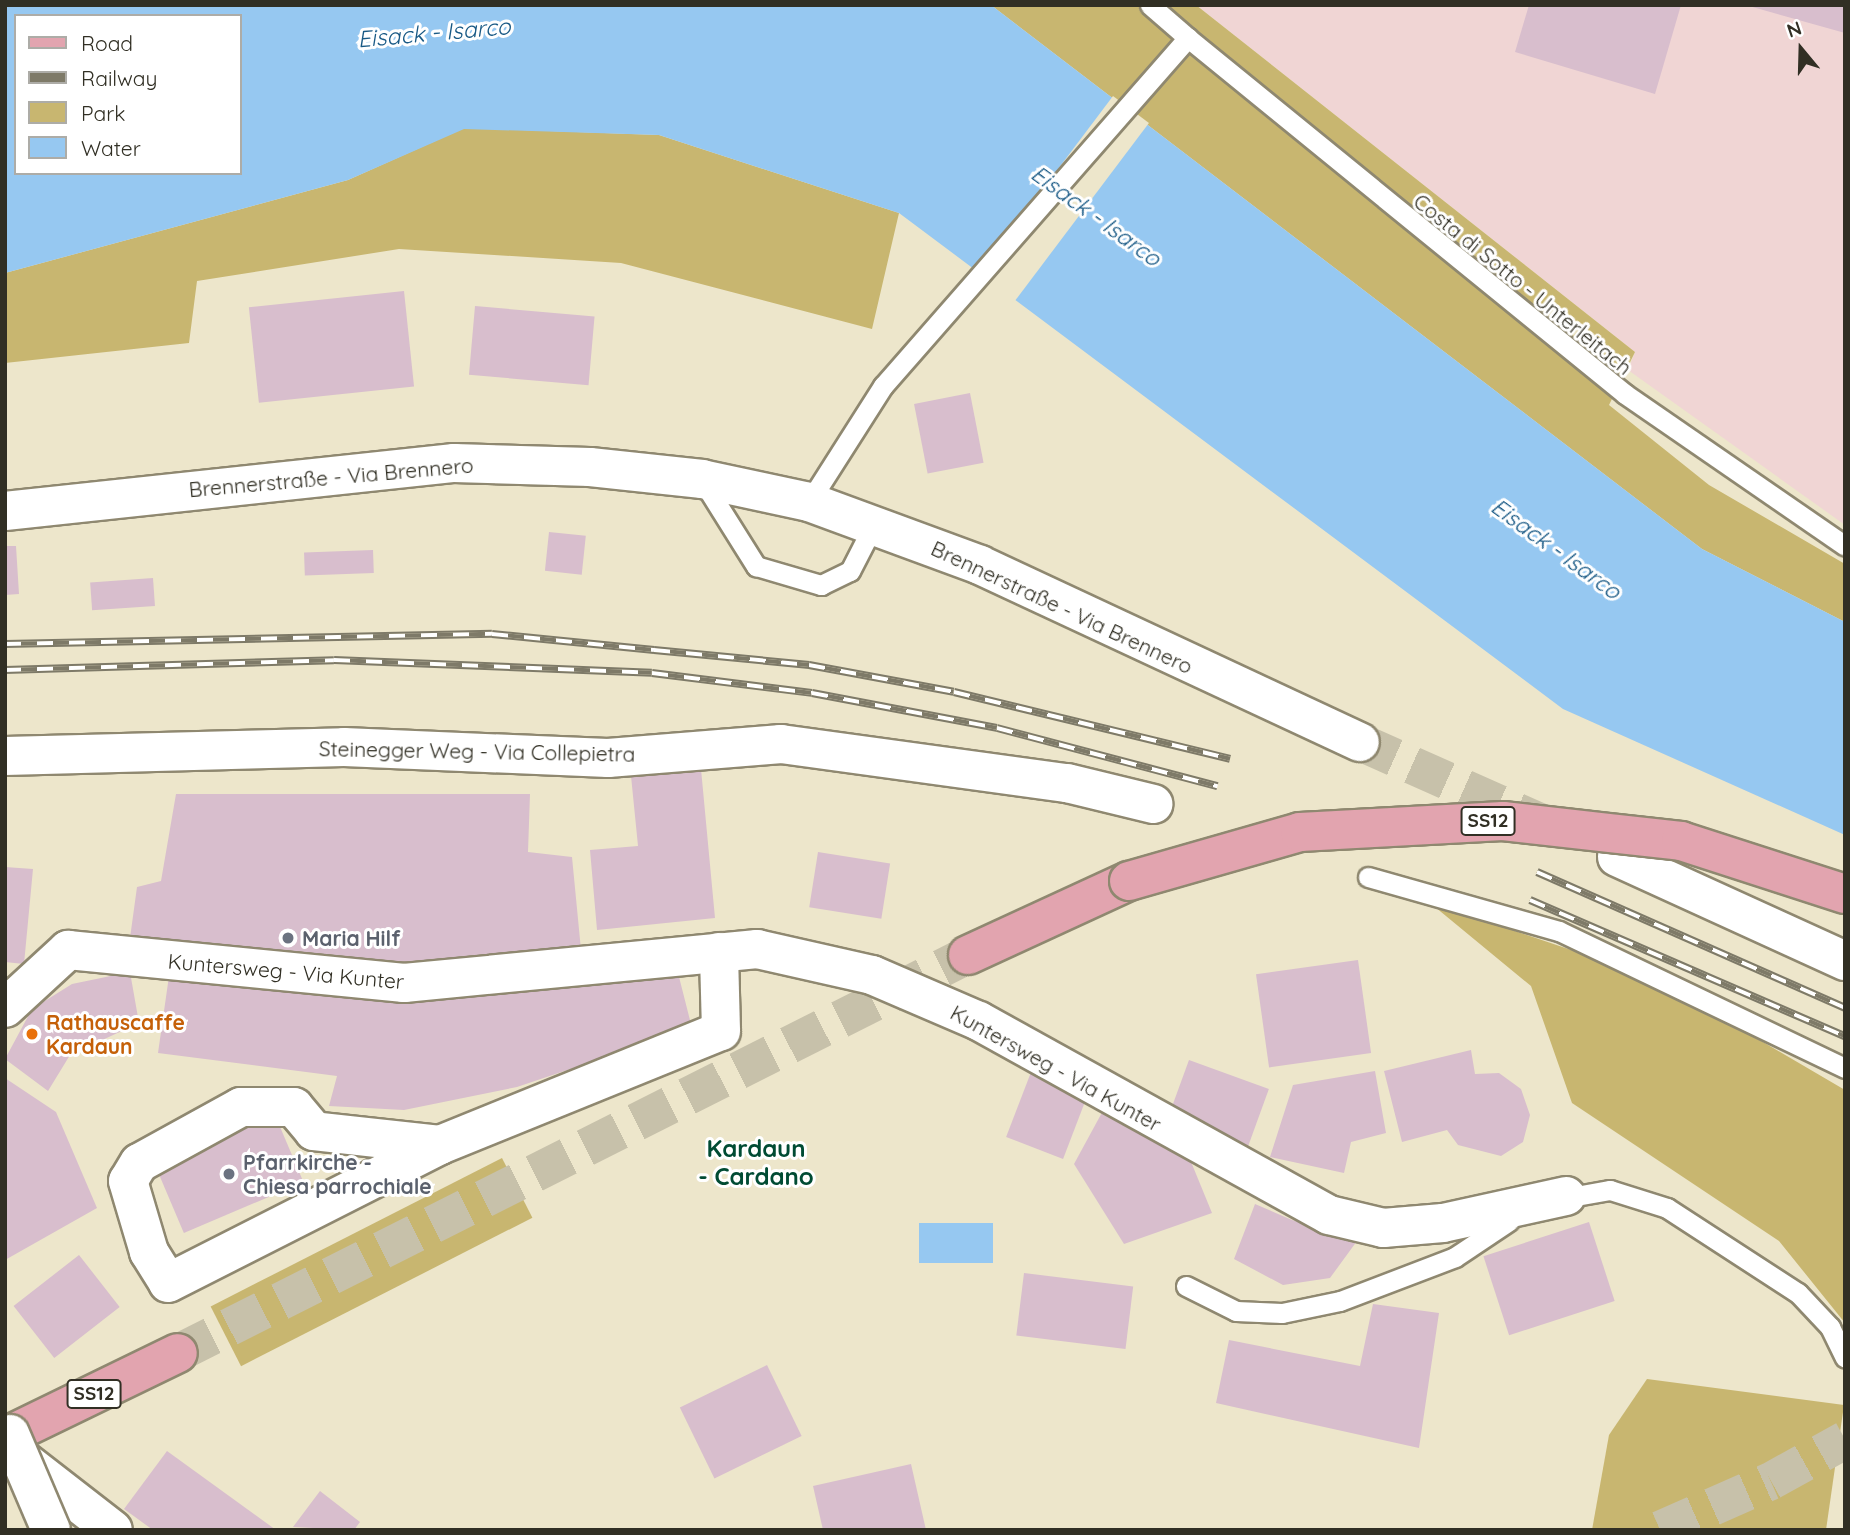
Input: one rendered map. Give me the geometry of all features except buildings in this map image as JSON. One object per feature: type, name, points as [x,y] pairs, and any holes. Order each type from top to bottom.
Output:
[{"type":"main road","name":"SS12","points":[[968,955],[1129,881],[1300,832],[1503,821],[1681,841],[1845,894]]},
{"type":"main road","name":"SS12","points":[[7,1439],[178,1353]]},
{"type":"street","name":"Brennerstraße - Via Brennero","points":[[5,511],[454,463],[590,467],[702,479],[809,502],[979,565],[1360,742]]},
{"type":"street","name":"Steinegger Weg - Via Collepietra","points":[[5,755],[344,747],[608,758],[781,744],[1068,783],[1153,804]]},
{"type":"street","points":[[1617,857],[1845,961]]},
{"type":"street","name":"Kuntersweg - Via Kunter","points":[[5,1008],[68,950],[404,982],[757,948],[872,975],[979,1021],[1329,1216],[1383,1228],[1443,1223],[1566,1196]]},
{"type":"street","points":[[440,1145],[314,1131],[293,1107],[241,1107],[139,1163],[128,1181],[149,1252],[168,1283],[440,1145],[721,1031],[719,952]]},
{"type":"street","points":[[7,1439],[51,1530]]},
{"type":"street","points":[[7,1439],[113,1530]]},
{"type":"lane","name":"Costa di Sotto - Unterleitach","points":[[1150,5],[1625,394],[1845,546]]},
{"type":"lane","points":[[809,502],[850,430],[941,321],[1188,38]]},
{"type":"lane","points":[[702,479],[756,566],[821,585],[850,571],[874,524]]},
{"type":"lane","points":[[1368,877],[1559,931],[1845,1068]]},
{"type":"lane","name":"Kuntersweg - Via Kunter","points":[[1566,1196],[1610,1191],[1667,1208],[1798,1293],[1830,1327],[1845,1358]]},
{"type":"lane","points":[[1186,1286],[1236,1311],[1282,1312],[1340,1301],[1455,1257],[1494,1228],[1566,1196]]},
{"type":"shaded area","points":[[1196,5],[1845,5],[1845,525],[1628,370],[1635,352]]},
{"type":"green space","points":[[991,5],[1196,5],[1635,352],[1609,405],[1709,485],[1845,564],[1845,622],[1702,549]]},
{"type":"green space","points":[[464,128],[659,135],[899,213],[872,329],[621,263],[399,249],[197,281],[189,343],[5,363],[5,273],[348,180]]},
{"type":"green space","points":[[1429,902],[1654,978],[1845,1090],[1845,1323],[1779,1241],[1572,1103],[1531,986]]},
{"type":"green space","points":[[502,1158],[532,1218],[241,1366],[211,1306]]},
{"type":"green space","points":[[1647,1379],[1844,1405],[1826,1530],[1592,1530],[1609,1435]]},
{"type":"water","name":"Eisack - Isarco","points":[[5,5],[991,5],[1702,549],[1845,622],[1845,835],[1563,709],[899,213],[659,135],[464,129],[348,180],[5,273]]},
{"type":"water","points":[[919,1223],[993,1223],[993,1263],[919,1263]]},
{"type":"pier","points":[[1113,96],[1149,123],[1014,303],[978,276]]},
{"type":"tunnel","points":[[1360,742],[1542,823]]},
{"type":"tunnel","points":[[178,1353],[968,955]]},
{"type":"tunnel","points":[[1660,1530],[1771,1481],[1845,1440]]},
{"type":"railway","points":[[5,644],[492,634],[809,665],[954,692],[1230,759]]},
{"type":"railway","points":[[5,670],[334,660],[652,673],[812,693],[997,728],[1217,786]]},
{"type":"railway","points":[[1537,872],[1845,1008]]},
{"type":"railway","points":[[1530,900],[1845,1036]]},
{"type":"place","name":"Maria Hilf","points":[[288,938]]},
{"type":"place","name":"Rathauscaffe Kardaun","points":[[32,1034]]},
{"type":"place","name":"Pfarrkirche - Chiesa parrochiale","points":[[229,1174]]},
{"type":"district","name":"Kardaun - Cardano","points":[[756,1163]]}]
